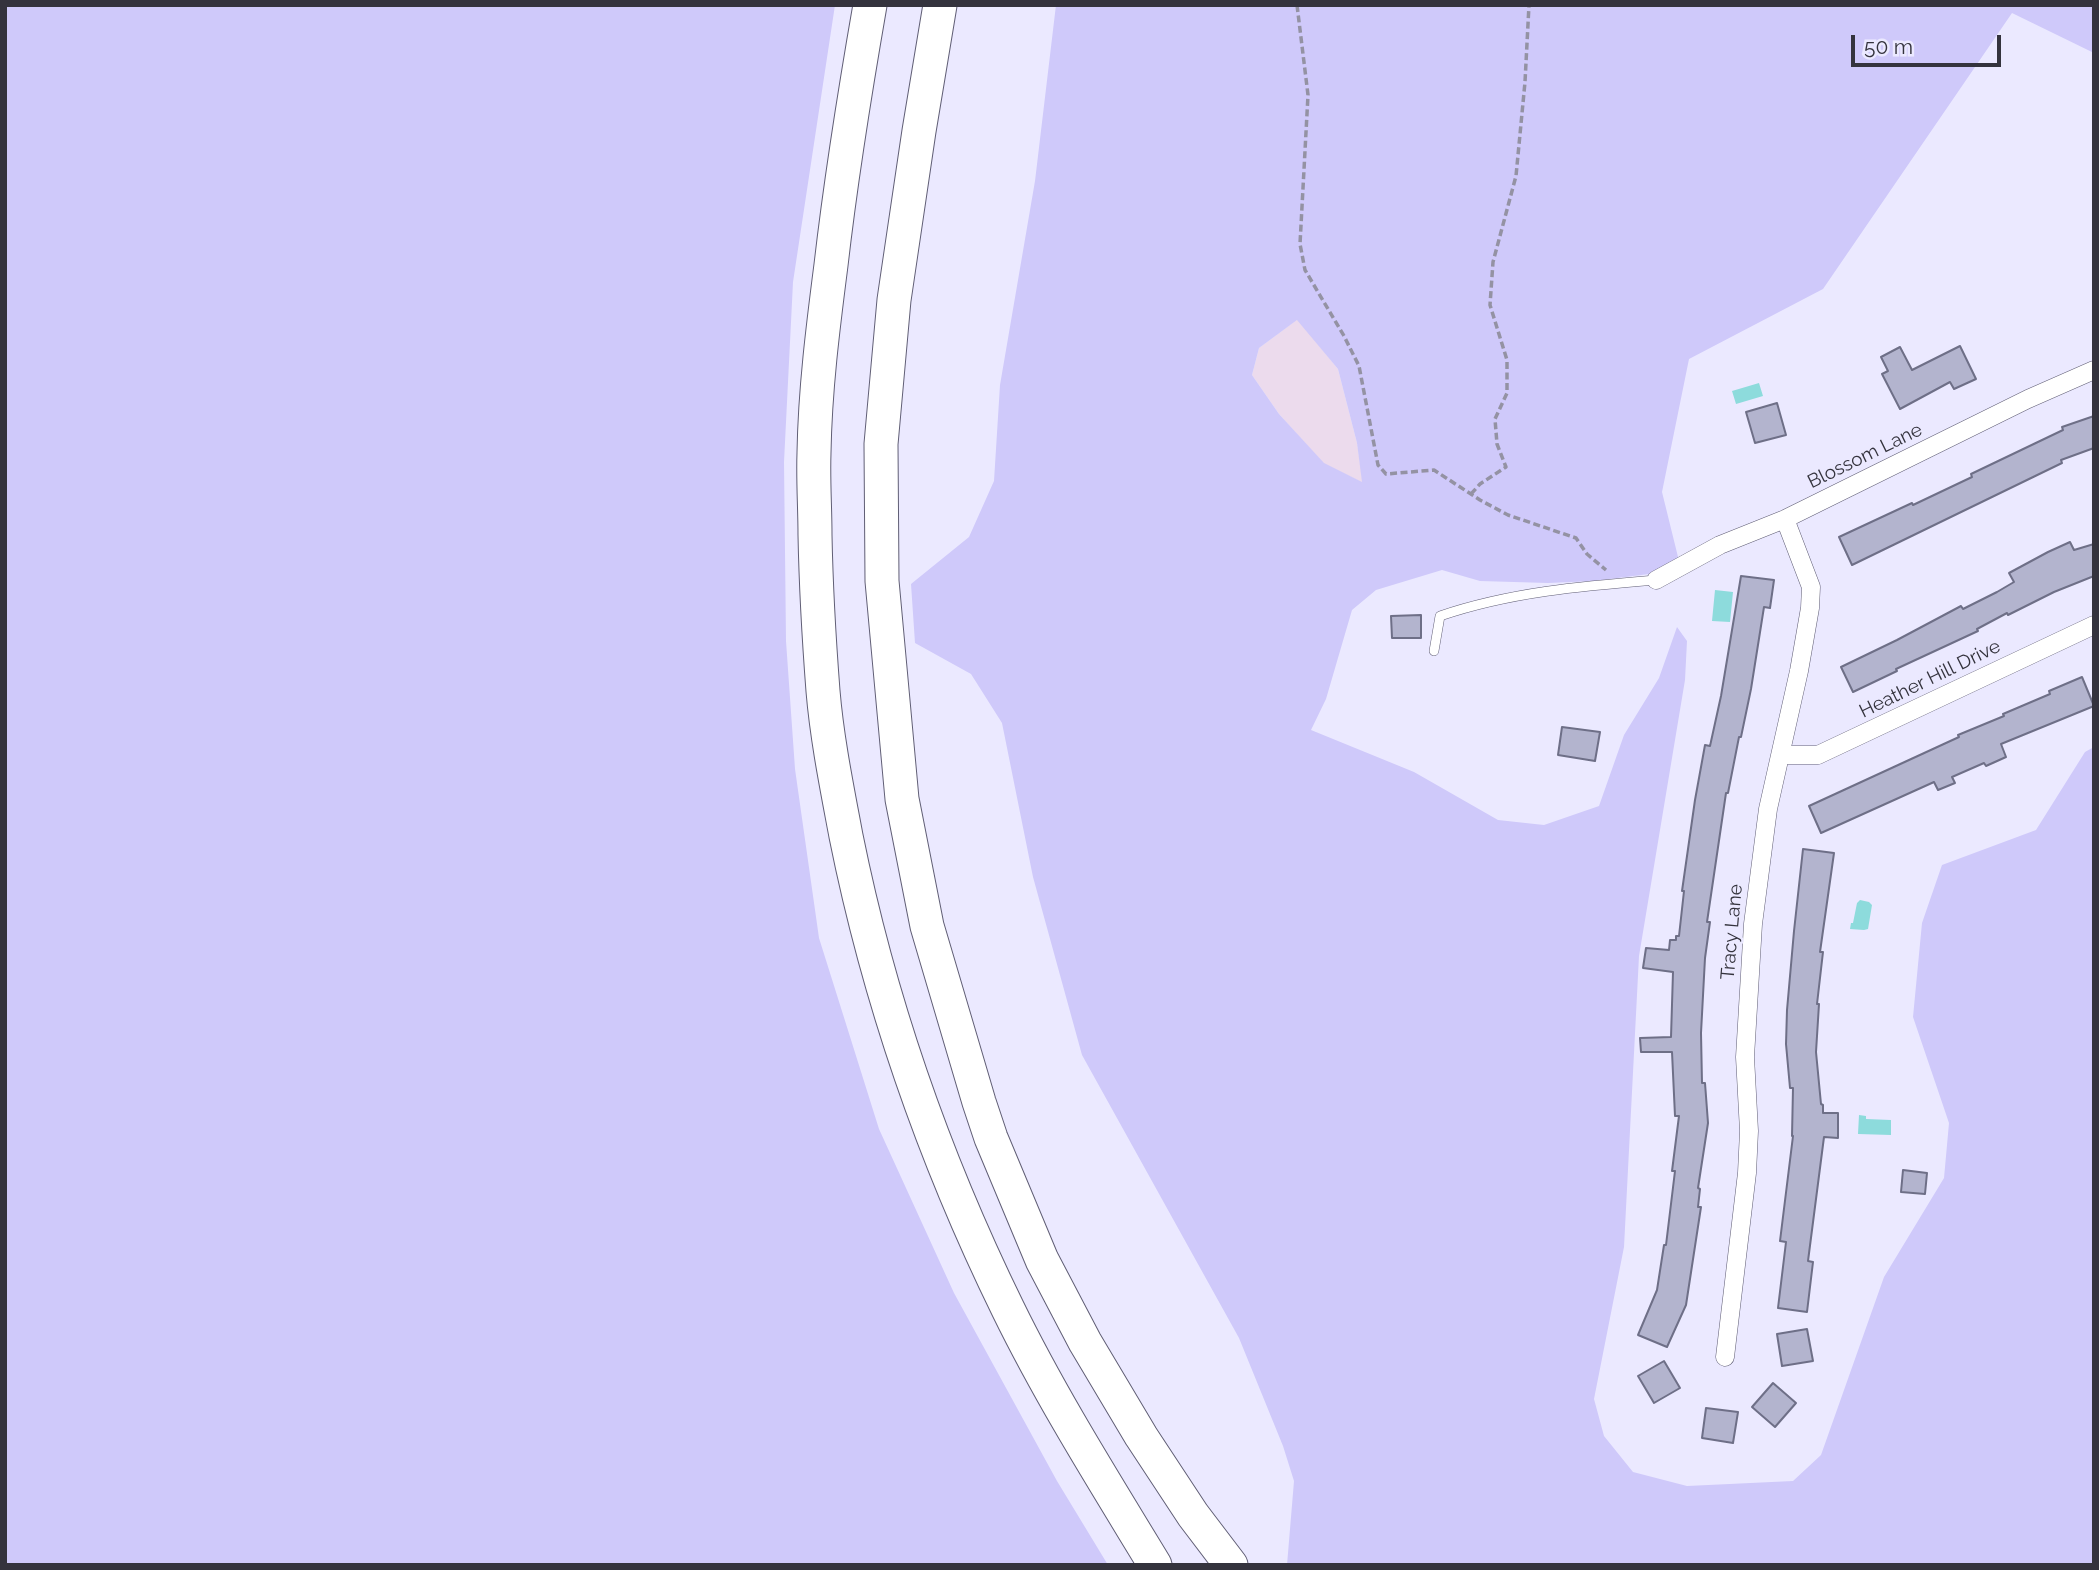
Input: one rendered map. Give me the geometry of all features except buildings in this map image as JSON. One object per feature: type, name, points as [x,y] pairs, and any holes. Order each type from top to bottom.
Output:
[{"type":"highway","points":[[870,5],[825,307],[813,454],[823,693],[837,791],[858,894],[885,1000],[950,1182],[1008,1310],[1085,1450],[1154,1565]]},
{"type":"highway","points":[[940,5],[894,300],[881,444],[882,581],[902,799],[927,926],[971,1079],[991,1138],[1042,1259],[1086,1342],[1141,1436],[1231,1565]]},
{"type":"street","name":"Blossom Lane","points":[[1656,580],[1720,545],[1785,519],[2028,399],[2094,370]]},
{"type":"street","name":"Tracy Lane","points":[[1725,1357],[1747,1173],[1749,1131],[1745,1057],[1753,924],[1768,809],[1799,671],[1810,608],[1811,587],[1785,519]]},
{"type":"street","name":"Heather Hill Drive","points":[[1781,755],[1818,755],[2094,625]]},
{"type":"lane","points":[[1434,651],[1440,616],[1461,609],[1553,589],[1656,580]]},
{"type":"path","points":[[1297,5],[1308,95],[1300,244],[1305,270],[1345,336],[1359,366],[1378,465],[1386,474],[1433,470],[1508,515],[1576,538],[1587,554],[1606,570]]},
{"type":"path","points":[[1471,494],[1480,484],[1506,467],[1497,443],[1495,419],[1507,393],[1507,360],[1490,305],[1493,262],[1516,176],[1530,5]]},
{"type":"shaded area","points":[[5,5],[835,5],[793,282],[784,462],[786,641],[795,769],[819,938],[879,1129],[954,1293],[1057,1481],[1108,1565],[5,1565]]},
{"type":"shaded area","points":[[1056,5],[2094,5],[2094,53],[2012,13],[1823,289],[1689,359],[1662,492],[1679,561],[1649,574],[1548,583],[1480,581],[1442,570],[1376,590],[1352,610],[1326,699],[1311,730],[1414,772],[1498,820],[1544,825],[1599,806],[1624,735],[1659,678],[1677,627],[1687,641],[1685,680],[1639,956],[1624,1247],[1594,1399],[1604,1436],[1633,1472],[1687,1486],[1793,1481],[1821,1455],[1884,1277],[1944,1178],[1949,1123],[1913,1017],[1922,923],[1942,865],[2036,830],[2085,752],[2094,747],[2094,1565],[1287,1565],[1294,1481],[1283,1446],[1239,1338],[1082,1055],[1033,877],[1002,723],[971,674],[915,643],[911,584],[969,537],[994,481],[1000,385],[1035,181]],"holes":[[[1297,320],[1338,369],[1357,443],[1362,482],[1324,463],[1279,414],[1252,375],[1259,348]]]},
{"type":"shaded area","points":[[1298,319],[1338,369],[1357,443],[1363,483],[1324,464],[1279,414],[1252,375],[1259,348]]},
{"type":"shaded area","points":[[1759,383],[1763,396],[1736,404],[1732,391]]},
{"type":"shaded area","points":[[1715,590],[1733,592],[1730,622],[1712,621]]},
{"type":"shaded area","points":[[1860,900],[1872,905],[1868,929],[1850,929],[1857,903]]},
{"type":"shaded area","points":[[1859,1115],[1866,1116],[1866,1119],[1891,1120],[1891,1135],[1858,1134]]}]
